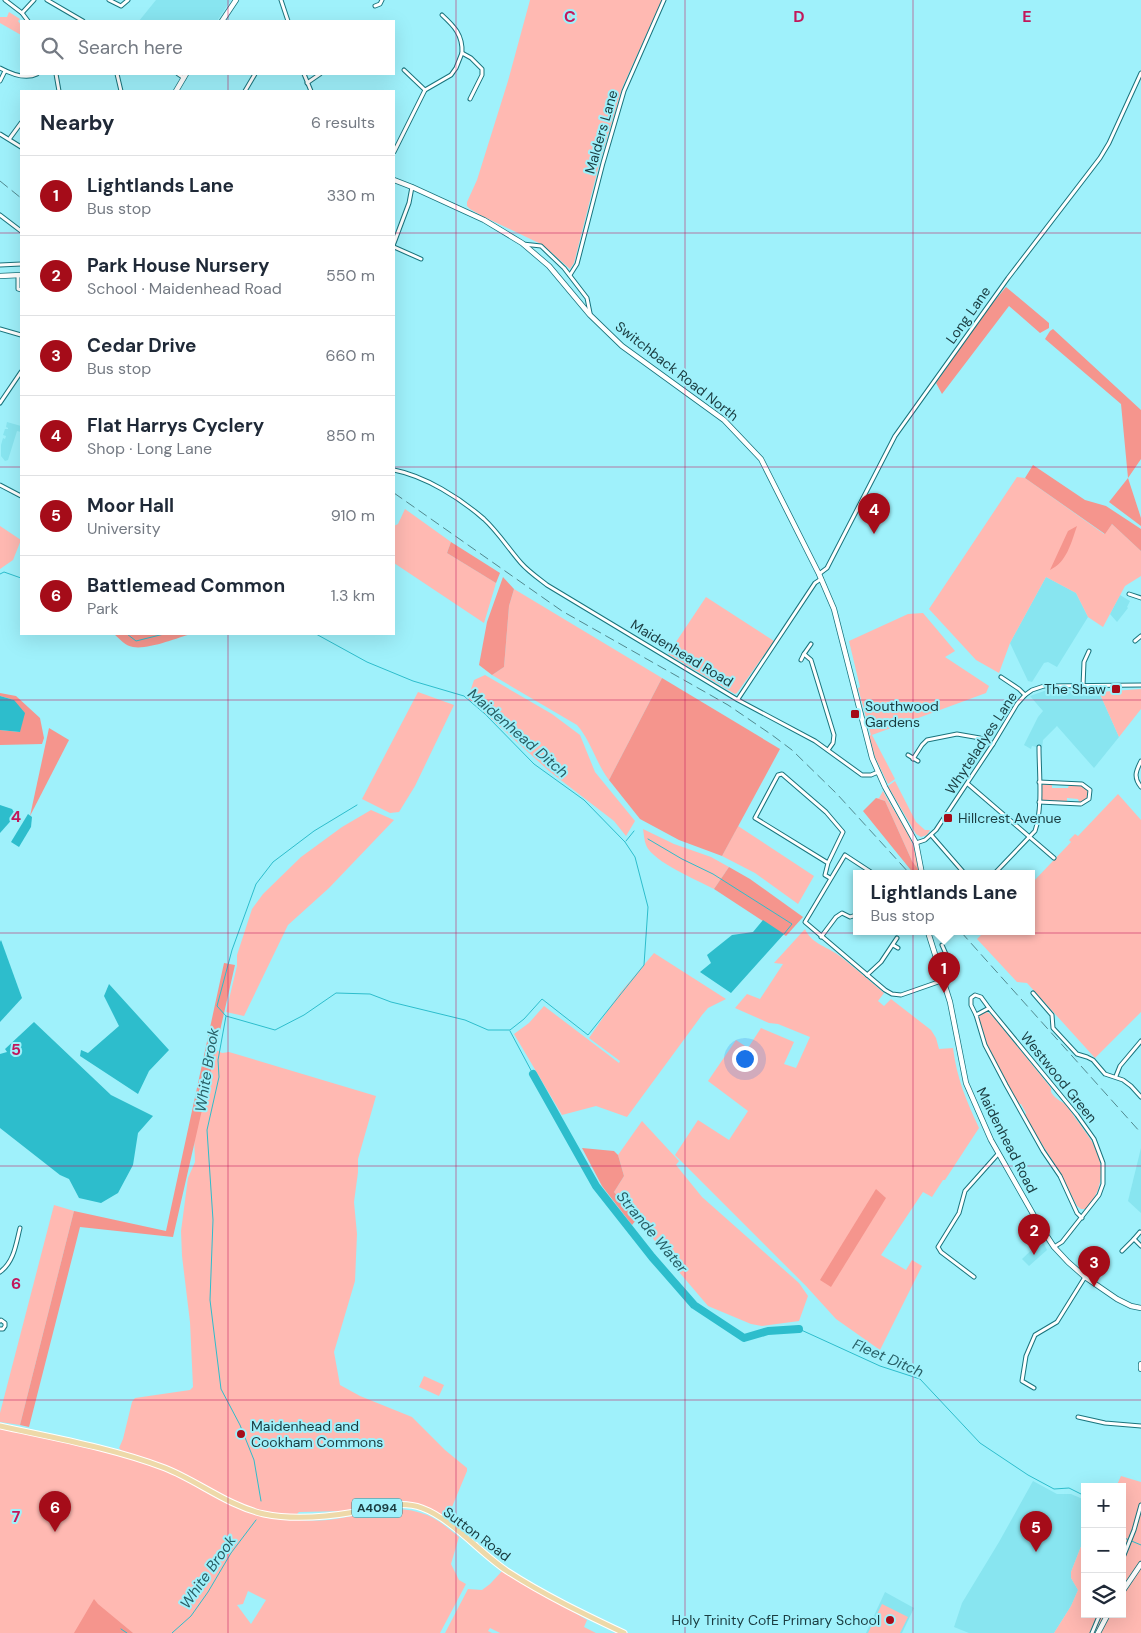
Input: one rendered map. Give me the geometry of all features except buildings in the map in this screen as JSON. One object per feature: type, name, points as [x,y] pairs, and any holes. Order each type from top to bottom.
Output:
[{"type":"main road","points":[[223,20],[236,0]]},
{"type":"main road","points":[[177,90],[185,76]]},
{"type":"main road","name":"Switchback Road North","points":[[395,180],[484,220],[522,243],[549,266],[590,315],[622,346],[724,420],[761,459],[819,574],[834,609],[865,735],[878,772]]},
{"type":"main road","points":[[0,276],[20,275]]},
{"type":"main road","points":[[878,772],[916,843],[921,870]]},
{"type":"main road","name":"Maidenhead Road","points":[[929,935],[941,968],[950,1002],[966,1083],[978,1112],[999,1153],[1042,1231],[1068,1262],[1086,1277],[1117,1299],[1131,1306],[1141,1308]]},
{"type":"main road","points":[[1141,1364],[1141,1369]]},
{"type":"main road","name":"Sutton Road","points":[[0,1426],[108,1450],[168,1470],[226,1499],[265,1514],[318,1517],[396,1505],[421,1508],[446,1522],[506,1570],[569,1607],[624,1633]]},
{"type":"main road","points":[[1126,1586],[1141,1564]]},
{"type":"main road","points":[[1098,1633],[1106,1618]]},
{"type":"street","points":[[5,0],[22,13],[27,20]]},
{"type":"street","points":[[22,13],[34,0]]},
{"type":"street","points":[[46,0],[80,20]]},
{"type":"street","points":[[109,0],[121,6],[128,0]]},
{"type":"street","points":[[281,0],[288,20]]},
{"type":"street","points":[[375,6],[380,4],[382,0]]},
{"type":"street","name":"Malders Lane","points":[[570,275],[577,264],[607,146],[624,91],[664,0]]},
{"type":"street","points":[[395,150],[424,90],[451,75],[462,53],[463,43],[460,35],[455,27],[442,15]]},
{"type":"street","points":[[462,53],[471,58],[482,69],[482,75],[470,99]]},
{"type":"street","points":[[0,68],[14,76],[35,75]]},
{"type":"street","points":[[404,70],[424,90]]},
{"type":"street","points":[[0,81],[5,71]]},
{"type":"street","name":"Long Lane","points":[[819,574],[827,568],[895,436],[1008,278],[1100,158],[1109,143],[1136,80],[1141,73]]},
{"type":"street","points":[[56,75],[59,90]]},
{"type":"street","points":[[117,75],[121,90]]},
{"type":"street","points":[[246,90],[254,75]]},
{"type":"street","points":[[304,75],[310,90]]},
{"type":"street","points":[[307,83],[319,75]]},
{"type":"street","points":[[10,138],[20,124]]},
{"type":"street","points":[[0,134],[20,145]]},
{"type":"street","points":[[395,240],[409,203],[412,187]]},
{"type":"street","points":[[0,216],[20,230]]},
{"type":"street","points":[[522,243],[541,246],[570,275],[588,298],[590,315]]},
{"type":"street","points":[[395,247],[422,259]]},
{"type":"street","points":[[0,265],[20,264]]},
{"type":"street","points":[[20,275],[18,289],[20,290]]},
{"type":"street","points":[[0,329],[20,335]]},
{"type":"street","points":[[0,402],[20,373]]},
{"type":"street","name":"Maidenhead Road","points":[[395,470],[406,472],[430,483],[484,519],[503,539],[521,563],[547,585],[738,700],[801,733],[828,750],[862,776],[878,772]]},
{"type":"street","points":[[0,485],[20,495]]},
{"type":"street","points":[[738,700],[815,583],[821,579]]},
{"type":"street","points":[[1129,594],[1141,598]]},
{"type":"street","points":[[1135,641],[1141,636]]},
{"type":"street","points":[[801,660],[811,644]]},
{"type":"street","points":[[1083,686],[1084,662],[1089,651]]},
{"type":"street","points":[[804,654],[811,660],[834,735],[833,742],[828,750]]},
{"type":"street","points":[[1001,677],[1025,695]]},
{"type":"street","name":"Whyteladyes Lane","points":[[932,836],[968,784],[1017,704],[1025,695],[1032,690],[1044,686],[1141,685]]},
{"type":"street","points":[[913,759],[927,740],[957,734],[980,738],[993,744]]},
{"type":"street","points":[[998,870],[1035,832],[1039,802],[1040,747]]},
{"type":"street","points":[[908,756],[918,761]]},
{"type":"street","points":[[1141,761],[1135,777],[1141,787]]},
{"type":"street","points":[[828,863],[754,818],[778,774],[782,774],[801,792],[813,800],[843,832],[828,863],[825,875],[830,878]]},
{"type":"street","points":[[1039,782],[1082,784],[1090,790],[1089,799],[1081,804],[1039,802]]},
{"type":"street","points":[[968,784],[1054,858]]},
{"type":"street","points":[[916,843],[932,836],[962,870]]},
{"type":"street","points":[[868,870],[845,855],[805,922],[892,994],[901,995],[944,980]]},
{"type":"street","points":[[821,936],[836,917],[842,914],[850,917],[853,916]]},
{"type":"street","points":[[867,975],[881,962],[898,938]]},
{"type":"street","points":[[893,945],[898,948]]},
{"type":"street","points":[[941,968],[948,965],[949,961],[946,948],[942,945]]},
{"type":"street","name":"Westwood Green","points":[[1054,1247],[1062,1242],[1082,1218],[1099,1195],[1103,1184],[1103,1163],[1094,1139],[1077,1115],[981,997],[975,995],[971,998],[971,1005],[985,1045],[1043,1151],[1060,1176],[1077,1213],[1082,1218]]},
{"type":"street","points":[[1034,997],[1052,1015],[1053,1028],[1078,1054],[1093,1060],[1105,1074],[1116,1076],[1131,1086],[1141,1097]]},
{"type":"street","points":[[976,1015],[989,1008]]},
{"type":"street","points":[[1116,1076],[1120,1066],[1141,1042]]},
{"type":"street","points":[[974,1277],[941,1252],[938,1247],[959,1214],[965,1191],[999,1153]]},
{"type":"street","points":[[0,1272],[6,1268],[12,1257],[20,1228]]},
{"type":"street","points":[[1122,1251],[1140,1232]]},
{"type":"street","points":[[1134,1239],[1141,1246]]},
{"type":"street","points":[[1034,1388],[1022,1381],[1026,1356],[1035,1336],[1057,1322],[1086,1277]]},
{"type":"street","points":[[0,1321],[5,1323],[3,1329],[0,1330]]},
{"type":"street","points":[[1078,1417],[1105,1424],[1141,1426]]},
{"type":"street","points":[[1126,1550],[1141,1505]]},
{"type":"street","points":[[1092,1633],[1098,1618]]},
{"type":"shaded area","points":[[156,0],[231,0],[218,20],[140,20]]},
{"type":"shaded area","points":[[530,0],[662,0],[623,86],[600,161],[574,263],[570,269],[543,245],[482,216],[467,206],[508,81]]},
{"type":"shaded area","points":[[9,12],[20,19],[18,21],[20,24],[20,34],[0,23],[0,17],[7,17]]},
{"type":"shaded area","points":[[1006,287],[1049,323],[1049,328],[1040,333],[1009,306],[942,394],[936,383],[982,316]]},
{"type":"shaded area","points":[[1053,329],[1141,410],[1141,459],[1128,478],[1121,404],[1045,339]]},
{"type":"shaded area","points":[[7,422],[20,426],[20,432],[17,431],[8,460],[5,461],[1,456],[1,445],[3,438],[5,439],[6,436],[3,435],[5,429],[8,429],[6,427]]},
{"type":"shaded area","points":[[1033,465],[1085,500],[1106,506],[1141,529],[1141,551],[1112,524],[1105,534],[1025,478]]},
{"type":"shaded area","points":[[1017,477],[1025,478],[1104,534],[1112,524],[1141,551],[1141,576],[1125,586],[1103,627],[1088,617],[1076,593],[1046,577],[1010,643],[999,673],[976,660],[929,609]]},
{"type":"shaded area","points":[[1128,478],[1141,518],[1141,526],[1109,502]]},
{"type":"shaded area","points":[[405,509],[451,542],[447,553],[496,583],[484,623],[395,564],[395,526],[398,524]]},
{"type":"shaded area","points":[[0,526],[20,539],[20,542],[13,560],[0,569]]},
{"type":"shaded area","points":[[1077,526],[1061,562],[1050,570],[1068,531]]},
{"type":"shaded area","points":[[451,542],[500,573],[496,583],[447,553]]},
{"type":"shaded area","points":[[503,577],[514,589],[509,606],[504,667],[492,675],[479,665],[487,622]]},
{"type":"shaded area","points":[[1046,577],[1076,593],[1088,617],[1057,667],[1048,662],[1044,663],[1032,682],[1028,681],[1010,643]]},
{"type":"shaded area","points":[[514,589],[662,678],[609,780],[577,725],[492,675],[504,667],[509,606]]},
{"type":"shaded area","points":[[1120,595],[1130,601],[1128,608],[1117,622],[1110,614]]},
{"type":"shaded area","points":[[706,597],[774,641],[735,694],[668,654]]},
{"type":"shaded area","points":[[923,613],[955,651],[945,657],[989,686],[986,693],[872,735],[895,779],[888,784],[875,757],[869,736],[871,735],[858,688],[860,687],[849,641],[908,614]]},
{"type":"shaded area","points":[[115,635],[188,635],[154,645],[139,647],[133,647]]},
{"type":"shaded area","points":[[485,675],[552,714],[580,735],[595,772],[635,821],[626,836],[614,821],[549,771],[468,698],[474,680]]},
{"type":"shaded area","points":[[662,678],[780,749],[722,856],[679,840],[640,819],[609,780]]},
{"type":"shaded area","points":[[1141,689],[1141,709],[1119,737],[1099,692]]},
{"type":"shaded area","points":[[1047,690],[1099,692],[1119,737],[1094,768],[1057,726],[1043,740],[1042,748],[1032,746],[1031,749],[1024,745],[1043,711],[1030,696]]},
{"type":"shaded area","points":[[418,692],[454,705],[415,786],[399,812],[390,813],[362,799]]},
{"type":"shaded area","points":[[0,693],[16,696],[40,718],[44,738],[42,744],[0,745],[0,730],[20,732],[14,700],[0,696]]},
{"type":"shaded area","points":[[0,696],[14,700],[25,713],[20,732],[0,730]]},
{"type":"shaded area","points":[[49,728],[69,740],[30,816]]},
{"type":"shaded area","points":[[895,781],[916,822],[925,830],[930,830],[927,835],[921,837],[916,834],[888,786]]},
{"type":"shaded area","points":[[1052,784],[1052,788],[1068,788],[1069,785],[1083,785],[1088,789],[1088,797],[1082,802],[1079,802],[1078,799],[1067,798],[1067,802],[1043,801],[1041,800],[1041,786]]},
{"type":"shaded area","points":[[883,791],[910,838],[918,869],[912,861],[885,801],[876,798],[879,798]]},
{"type":"shaded area","points":[[1118,794],[1141,820],[1141,1012],[1095,1058],[1027,983],[1017,982],[977,939],[981,935],[1035,935],[1035,880],[1071,842],[1069,840],[1075,834],[1078,836]]},
{"type":"shaded area","points":[[876,798],[885,801],[912,861],[918,870],[911,870],[863,811]]},
{"type":"shaded area","points":[[0,805],[12,809],[16,815],[0,833]]},
{"type":"shaded area","points":[[371,810],[394,820],[329,888],[288,925],[244,1016],[226,1012],[237,966],[237,955],[252,909],[263,894],[301,857],[342,827]]},
{"type":"shaded area","points":[[28,814],[32,817],[31,827],[19,847],[11,842]]},
{"type":"shaded area","points":[[738,826],[814,876],[798,904],[755,873],[722,856]]},
{"type":"shaded area","points":[[643,829],[674,844],[711,857],[729,867],[714,889],[657,858],[646,845]]},
{"type":"shaded area","points":[[729,867],[750,879],[803,917],[786,936],[714,889]]},
{"type":"shaded area","points":[[763,920],[784,934],[731,993],[700,972],[711,963],[707,955],[732,935],[753,932]]},
{"type":"shaded area","points":[[805,929],[811,938],[841,957],[884,993],[878,1001],[884,1006],[891,999],[931,1030],[936,1038],[939,1049],[953,1048],[963,1089],[979,1128],[932,1197],[923,1192],[881,1255],[906,1270],[912,1260],[922,1266],[880,1350],[836,1319],[806,1286],[675,1155],[698,1120],[729,1140],[748,1111],[708,1081],[736,1040],[748,1048],[761,1028],[794,1042],[784,1064],[796,1068],[810,1037],[778,1024],[769,1023],[735,1008],[747,994],[760,999],[783,964],[774,963]]},
{"type":"shaded area","points":[[1,940],[22,998],[0,1022],[0,942]]},
{"type":"shaded area","points":[[654,953],[726,999],[708,1008],[702,1015],[627,1117],[596,1106],[562,1115],[514,1034],[529,1023],[544,1006],[619,1063],[620,1061],[589,1038],[620,993]]},
{"type":"shaded area","points":[[224,963],[235,965],[173,1237],[80,1227],[29,1427],[20,1425],[74,1211],[166,1231]]},
{"type":"shaded area","points":[[109,984],[169,1050],[149,1071],[138,1094],[80,1056],[81,1050],[88,1053],[119,1026],[104,996]]},
{"type":"shaded area","points":[[985,1011],[992,1015],[1051,1088],[1053,1095],[1065,1104],[1094,1146],[1099,1157],[1100,1181],[1095,1196],[1085,1209],[1077,1206],[1059,1171],[1024,1116],[1026,1113],[1021,1104],[1017,1104],[990,1052],[978,1019],[979,1014]]},
{"type":"shaded area","points":[[34,1022],[111,1095],[153,1116],[138,1133],[133,1165],[118,1193],[101,1203],[79,1198],[69,1179],[60,1175],[0,1128],[0,1054],[7,1052],[5,1049]]},
{"type":"shaded area","points":[[210,1049],[222,1053],[229,1052],[376,1096],[358,1159],[354,1202],[357,1234],[355,1281],[334,1352],[340,1385],[360,1396],[412,1417],[445,1450],[467,1468],[467,1471],[452,1507],[442,1516],[416,1504],[388,1500],[346,1511],[299,1512],[292,1519],[324,1520],[381,1510],[404,1509],[427,1515],[448,1528],[459,1537],[451,1564],[459,1580],[466,1584],[440,1633],[0,1633],[0,1426],[122,1455],[122,1451],[119,1448],[132,1402],[135,1398],[190,1390],[193,1387],[190,1322],[181,1231],[188,1178],[195,1162],[194,1135]],"holes":[[[248,1591],[266,1600],[251,1624],[237,1605],[243,1604]]]},
{"type":"shaded area","points":[[642,1121],[679,1161],[676,1165],[702,1197],[799,1283],[808,1296],[799,1321],[762,1326],[751,1324],[708,1306],[668,1259],[638,1218],[614,1192],[624,1176],[618,1155]]},
{"type":"shaded area","points":[[582,1148],[614,1151],[618,1155],[624,1176],[614,1192],[637,1219],[632,1225],[602,1186]]},
{"type":"shaded area","points":[[1141,1148],[1141,1213],[1128,1201]]},
{"type":"shaded area","points":[[876,1189],[886,1198],[831,1287],[820,1280]]},
{"type":"shaded area","points":[[54,1205],[74,1211],[20,1425],[0,1422],[0,1413]]},
{"type":"shaded area","points":[[1042,1240],[1047,1250],[1029,1266],[1022,1259]]},
{"type":"shaded area","points":[[424,1376],[444,1385],[439,1396],[419,1387]]},
{"type":"shaded area","points":[[1121,1476],[1141,1482],[1141,1633],[1054,1633],[1071,1606],[1078,1590],[1071,1578],[1071,1572],[1081,1546],[1081,1618],[1126,1618],[1126,1483],[1118,1483]]},
{"type":"shaded area","points":[[1033,1481],[1057,1494],[1071,1494],[1081,1498],[1081,1546],[1071,1572],[1071,1578],[1078,1590],[1071,1606],[1054,1633],[969,1633],[954,1627],[962,1603]]},
{"type":"shaded area","points":[[503,1570],[587,1620],[584,1627],[596,1633],[500,1633],[490,1628],[488,1631],[492,1633],[445,1633],[468,1589],[482,1590]]},
{"type":"shaded area","name":"Holy Trinity CofE Primary School","points":[[885,1592],[914,1608],[902,1633],[866,1633]]},
{"type":"shaded area","points":[[94,1599],[98,1604],[133,1633],[74,1633]]},
{"type":"shaded area","name":"Holy Trinity CofE Primary School","points":[[882,1604],[908,1617],[900,1633],[868,1633]]},
{"type":"waterway","name":"Maidenhead Ditch","points":[[0,574],[4,572],[20,578]]},
{"type":"waterway","name":"Maidenhead Ditch","points":[[128,635],[136,641],[160,635]]},
{"type":"waterway","name":"White Brook","points":[[261,1501],[254,1460],[240,1425],[221,1389],[210,1300],[213,1220],[207,1130],[219,1077],[218,1060],[226,1016],[275,1030],[304,1015],[336,993],[370,994],[391,1002],[465,1020],[488,1030],[510,1030],[524,1019],[542,999],[588,1035],[644,965],[648,907],[635,857],[625,842],[584,800],[534,764],[485,714],[464,696],[413,681],[367,662],[318,635]]},
{"type":"waterway","points":[[226,1016],[217,1006],[232,950],[256,884],[273,862],[314,831],[357,805]]},
{"type":"waterway","name":"Maidenhead Ditch","points":[[626,841],[634,831]]},
{"type":"waterway","points":[[648,839],[713,874],[792,924],[784,934]]},
{"type":"waterway","points":[[510,1031],[533,1074]]},
{"type":"waterway","name":"Strande Water","points":[[533,1074],[596,1186],[652,1257],[694,1305],[744,1338],[768,1331],[799,1329]]},
{"type":"waterway","name":"Fleet Ditch","points":[[799,1329],[880,1366],[920,1379],[980,1443],[1028,1475],[1054,1489],[1069,1488],[1081,1494]]},
{"type":"waterway","name":"White Brook","points":[[172,1633],[191,1616],[231,1553],[256,1520]]},
{"type":"waterway","points":[[1126,1539],[1141,1545]]},
{"type":"waterway","points":[[121,1629],[127,1633]]},
{"type":"railway","points":[[0,181],[20,197]]},
{"type":"railway","points":[[395,494],[562,611],[728,705],[772,735],[792,750],[837,794],[906,870]]},
{"type":"railway","points":[[964,935],[1141,1133]]},
{"type":"place","name":"Flat Harrys Cyclery","points":[[874,534]]},
{"type":"place","name":"The Shaw","points":[[1116,689]]},
{"type":"place","name":"Southwood Gardens","points":[[855,714]]},
{"type":"place","name":"Hillcrest Avenue","points":[[948,818]]},
{"type":"place","name":"Lightlands Lane","points":[[944,993]]},
{"type":"place","name":"Park House Nursery","points":[[1034,1255]]},
{"type":"place","name":"Cedar Drive","points":[[1094,1287]]},
{"type":"place","name":"Maidenhead and Cookham Commons","points":[[241,1434]]},
{"type":"place","name":"Battlemead Common","points":[[55,1532]]},
{"type":"place","name":"Moor Hall","points":[[1036,1552]]},
{"type":"place","name":"Holy Trinity CofE Primary School","points":[[890,1620]]}]
